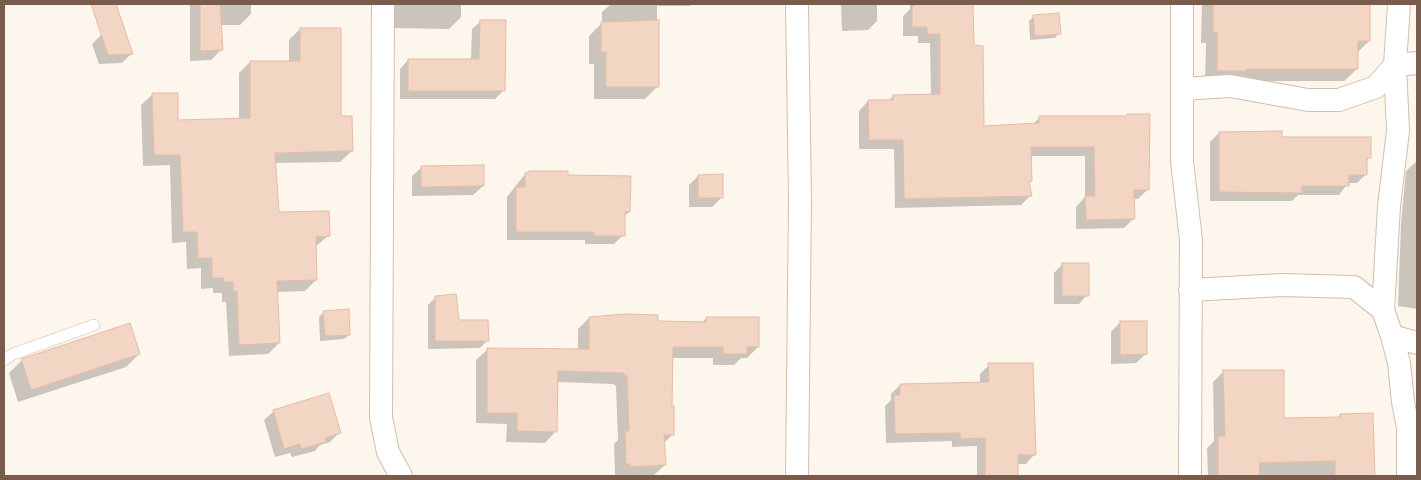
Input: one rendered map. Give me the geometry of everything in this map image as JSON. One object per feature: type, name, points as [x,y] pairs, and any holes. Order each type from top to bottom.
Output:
[{"type":"street","points":[[383,4],[381,418],[388,452],[401,476]]},
{"type":"street","points":[[797,4],[800,200],[797,476]]},
{"type":"street","points":[[1182,4],[1182,161],[1191,240],[1190,476]]},
{"type":"street","points":[[1399,4],[1395,65],[1398,131],[1389,206],[1383,310],[1399,362],[1408,428],[1408,476]]},
{"type":"street","points":[[1182,89],[1230,86],[1308,100],[1339,100],[1376,87],[1395,65],[1417,63]]},
{"type":"street","points":[[1190,290],[1282,286],[1354,287],[1383,310]]},
{"type":"street","points":[[1392,336],[1417,344]]},
{"type":"lane","points":[[4,360],[12,354],[94,325]]},
{"type":"building","points":[[91,4],[116,4],[133,54],[108,55]]},
{"type":"building","points":[[200,4],[220,4],[223,50],[200,51]]},
{"type":"building","points":[[919,4],[973,4],[974,45],[983,46],[984,126],[1039,123],[1039,116],[1127,116],[1127,114],[1150,114],[1149,190],[1134,190],[1135,219],[1086,220],[1085,196],[1095,196],[1094,147],[1031,147],[1032,181],[1029,182],[1032,196],[904,199],[903,140],[869,140],[868,100],[893,100],[893,95],[940,94],[940,34],[927,34],[927,27],[912,27],[912,6]]},
{"type":"building","points":[[1213,4],[1370,4],[1370,41],[1358,41],[1358,69],[1247,69],[1247,71],[1217,71],[1217,32],[1213,32]]},
{"type":"building","points":[[1059,13],[1061,34],[1035,36],[1033,15]]},
{"type":"building","points":[[480,20],[506,20],[505,91],[408,91],[408,59],[479,59]]},
{"type":"building","points":[[659,20],[659,87],[606,87],[606,52],[601,52],[601,22]]},
{"type":"building","points":[[300,28],[341,28],[341,116],[352,116],[353,151],[275,153],[279,212],[329,211],[330,236],[316,237],[317,280],[277,281],[280,343],[239,345],[237,291],[233,291],[233,282],[224,282],[224,278],[212,278],[212,258],[198,258],[197,232],[183,232],[180,155],[154,155],[152,93],[178,93],[178,120],[250,118],[250,61],[300,61]]},
{"type":"building","points":[[1282,131],[1282,137],[1371,137],[1371,158],[1367,158],[1367,175],[1349,175],[1349,186],[1302,186],[1302,193],[1219,192],[1219,132]]},
{"type":"building","points":[[484,165],[484,186],[421,187],[421,166]]},
{"type":"building","points":[[531,171],[568,171],[568,175],[631,176],[630,212],[625,212],[625,236],[594,236],[594,232],[516,232],[516,187],[525,187],[525,173]]},
{"type":"building","points":[[723,174],[723,198],[698,198],[698,175]]},
{"type":"building","points":[[1062,263],[1089,263],[1089,296],[1062,296]]},
{"type":"building","points":[[456,294],[459,320],[488,320],[489,341],[435,341],[435,296]]},
{"type":"building","points":[[349,309],[350,335],[325,336],[323,311]]},
{"type":"building","points":[[625,314],[658,315],[658,321],[706,322],[706,317],[759,317],[759,347],[747,347],[747,354],[723,354],[723,347],[673,347],[672,406],[674,406],[674,435],[664,435],[666,465],[630,467],[630,464],[626,464],[625,431],[629,431],[627,376],[624,376],[624,373],[558,371],[557,432],[517,431],[517,413],[487,413],[487,348],[589,349],[589,317]]},
{"type":"building","points":[[1120,321],[1147,321],[1147,354],[1120,355]]},
{"type":"building","points":[[130,323],[140,354],[31,390],[21,359]]},
{"type":"building","points":[[988,363],[1033,363],[1036,455],[1018,455],[1018,476],[985,476],[985,438],[960,439],[960,433],[895,434],[894,395],[900,395],[900,384],[989,382]]},
{"type":"building","points":[[1223,370],[1284,370],[1284,418],[1340,417],[1340,414],[1373,413],[1375,476],[1335,476],[1335,461],[1259,463],[1260,476],[1218,476],[1218,436],[1225,436]]},
{"type":"building","points":[[329,393],[341,433],[325,438],[326,442],[301,449],[300,444],[284,449],[273,410]]}]
